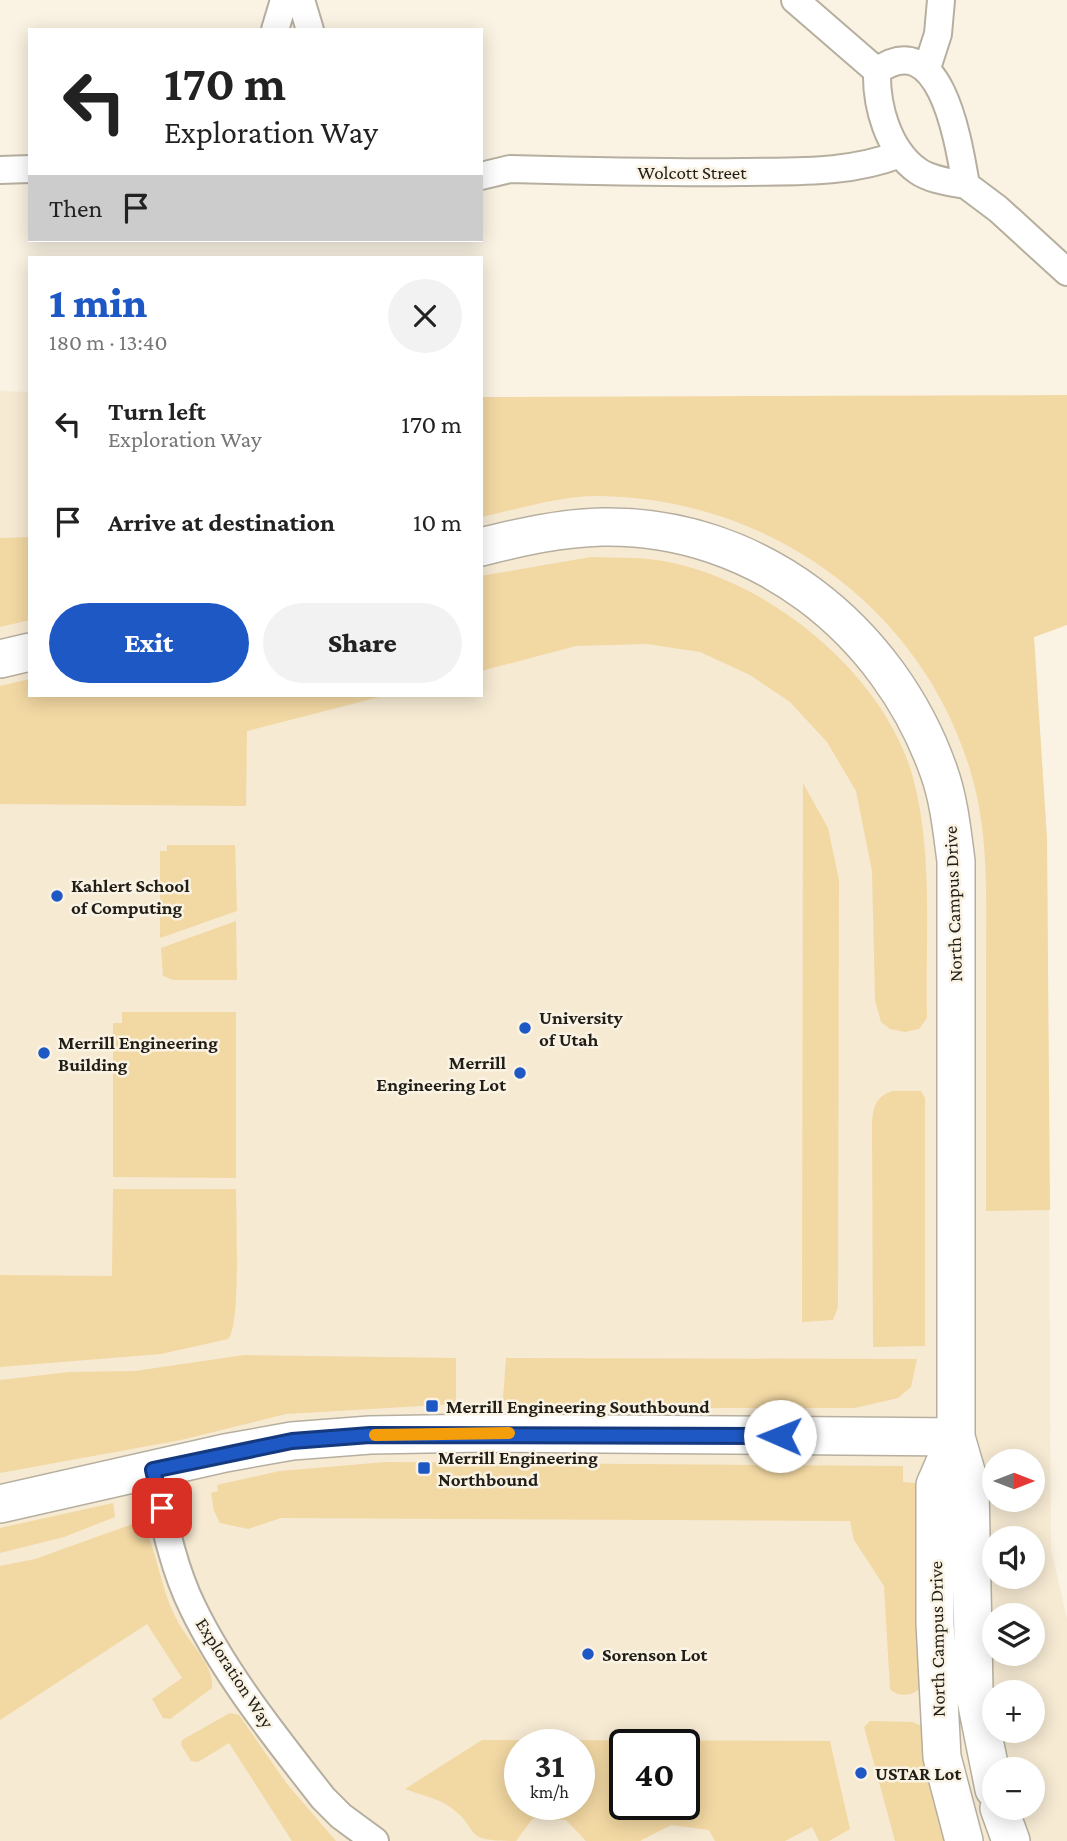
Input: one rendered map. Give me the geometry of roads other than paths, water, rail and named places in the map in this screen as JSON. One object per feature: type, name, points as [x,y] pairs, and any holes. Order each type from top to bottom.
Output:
[{"type":"main road","name":"North Campus Drive","points":[[483,547],[544,532],[603,527],[661,532],[721,547],[777,573],[824,604],[856,633],[884,665],[907,699],[940,775],[956,861],[956,1437],[970,1485],[974,1690],[988,1757]]},
{"type":"main road","points":[[0,659],[28,652]]},
{"type":"main road","points":[[0,1504],[292,1441],[370,1435],[484,1433],[956,1437]]},
{"type":"main road","name":"North Campus Drive","points":[[956,1437],[935,1485],[935,1623],[942,1757],[964,1841]]},
{"type":"main road","points":[[998,1841],[999,1820]]},
{"type":"main road","points":[[1003,1820],[1011,1841]]},
{"type":"street","points":[[276,28],[284,0]]},
{"type":"street","points":[[301,0],[309,28]]},
{"type":"street","points":[[795,0],[877,71],[881,111],[900,154],[918,171],[966,185],[998,209],[1067,272]]},
{"type":"street","points":[[927,68],[938,34],[941,0]]},
{"type":"street","points":[[877,71],[898,62],[927,68],[935,77],[960,148],[966,185]]},
{"type":"street","name":"Wolcott Street","points":[[483,176],[510,169],[833,171],[868,166],[900,154]]},
{"type":"street","points":[[483,163],[510,169]]},
{"type":"street","points":[[0,170],[28,169]]},
{"type":"street","name":"Exploration Way","points":[[153,1470],[173,1550],[193,1608],[222,1657],[323,1798],[341,1816],[375,1841]]},
{"type":"place","name":"Kahlert School of Computing","points":[[57,896]]},
{"type":"place","name":"University of Utah","points":[[525,1028]]},
{"type":"place","name":"Merrill Engineering Building","points":[[44,1053]]},
{"type":"place","name":"Merrill Engineering Lot","points":[[520,1073]]},
{"type":"place","name":"Merrill Engineering Southbound","points":[[432,1406]]},
{"type":"place","name":"Merrill Engineering Northbound","points":[[424,1468]]},
{"type":"place","name":"Sorenson Lot","points":[[588,1654]]},
{"type":"place","name":"USTAR Lot","points":[[861,1773]]}]
